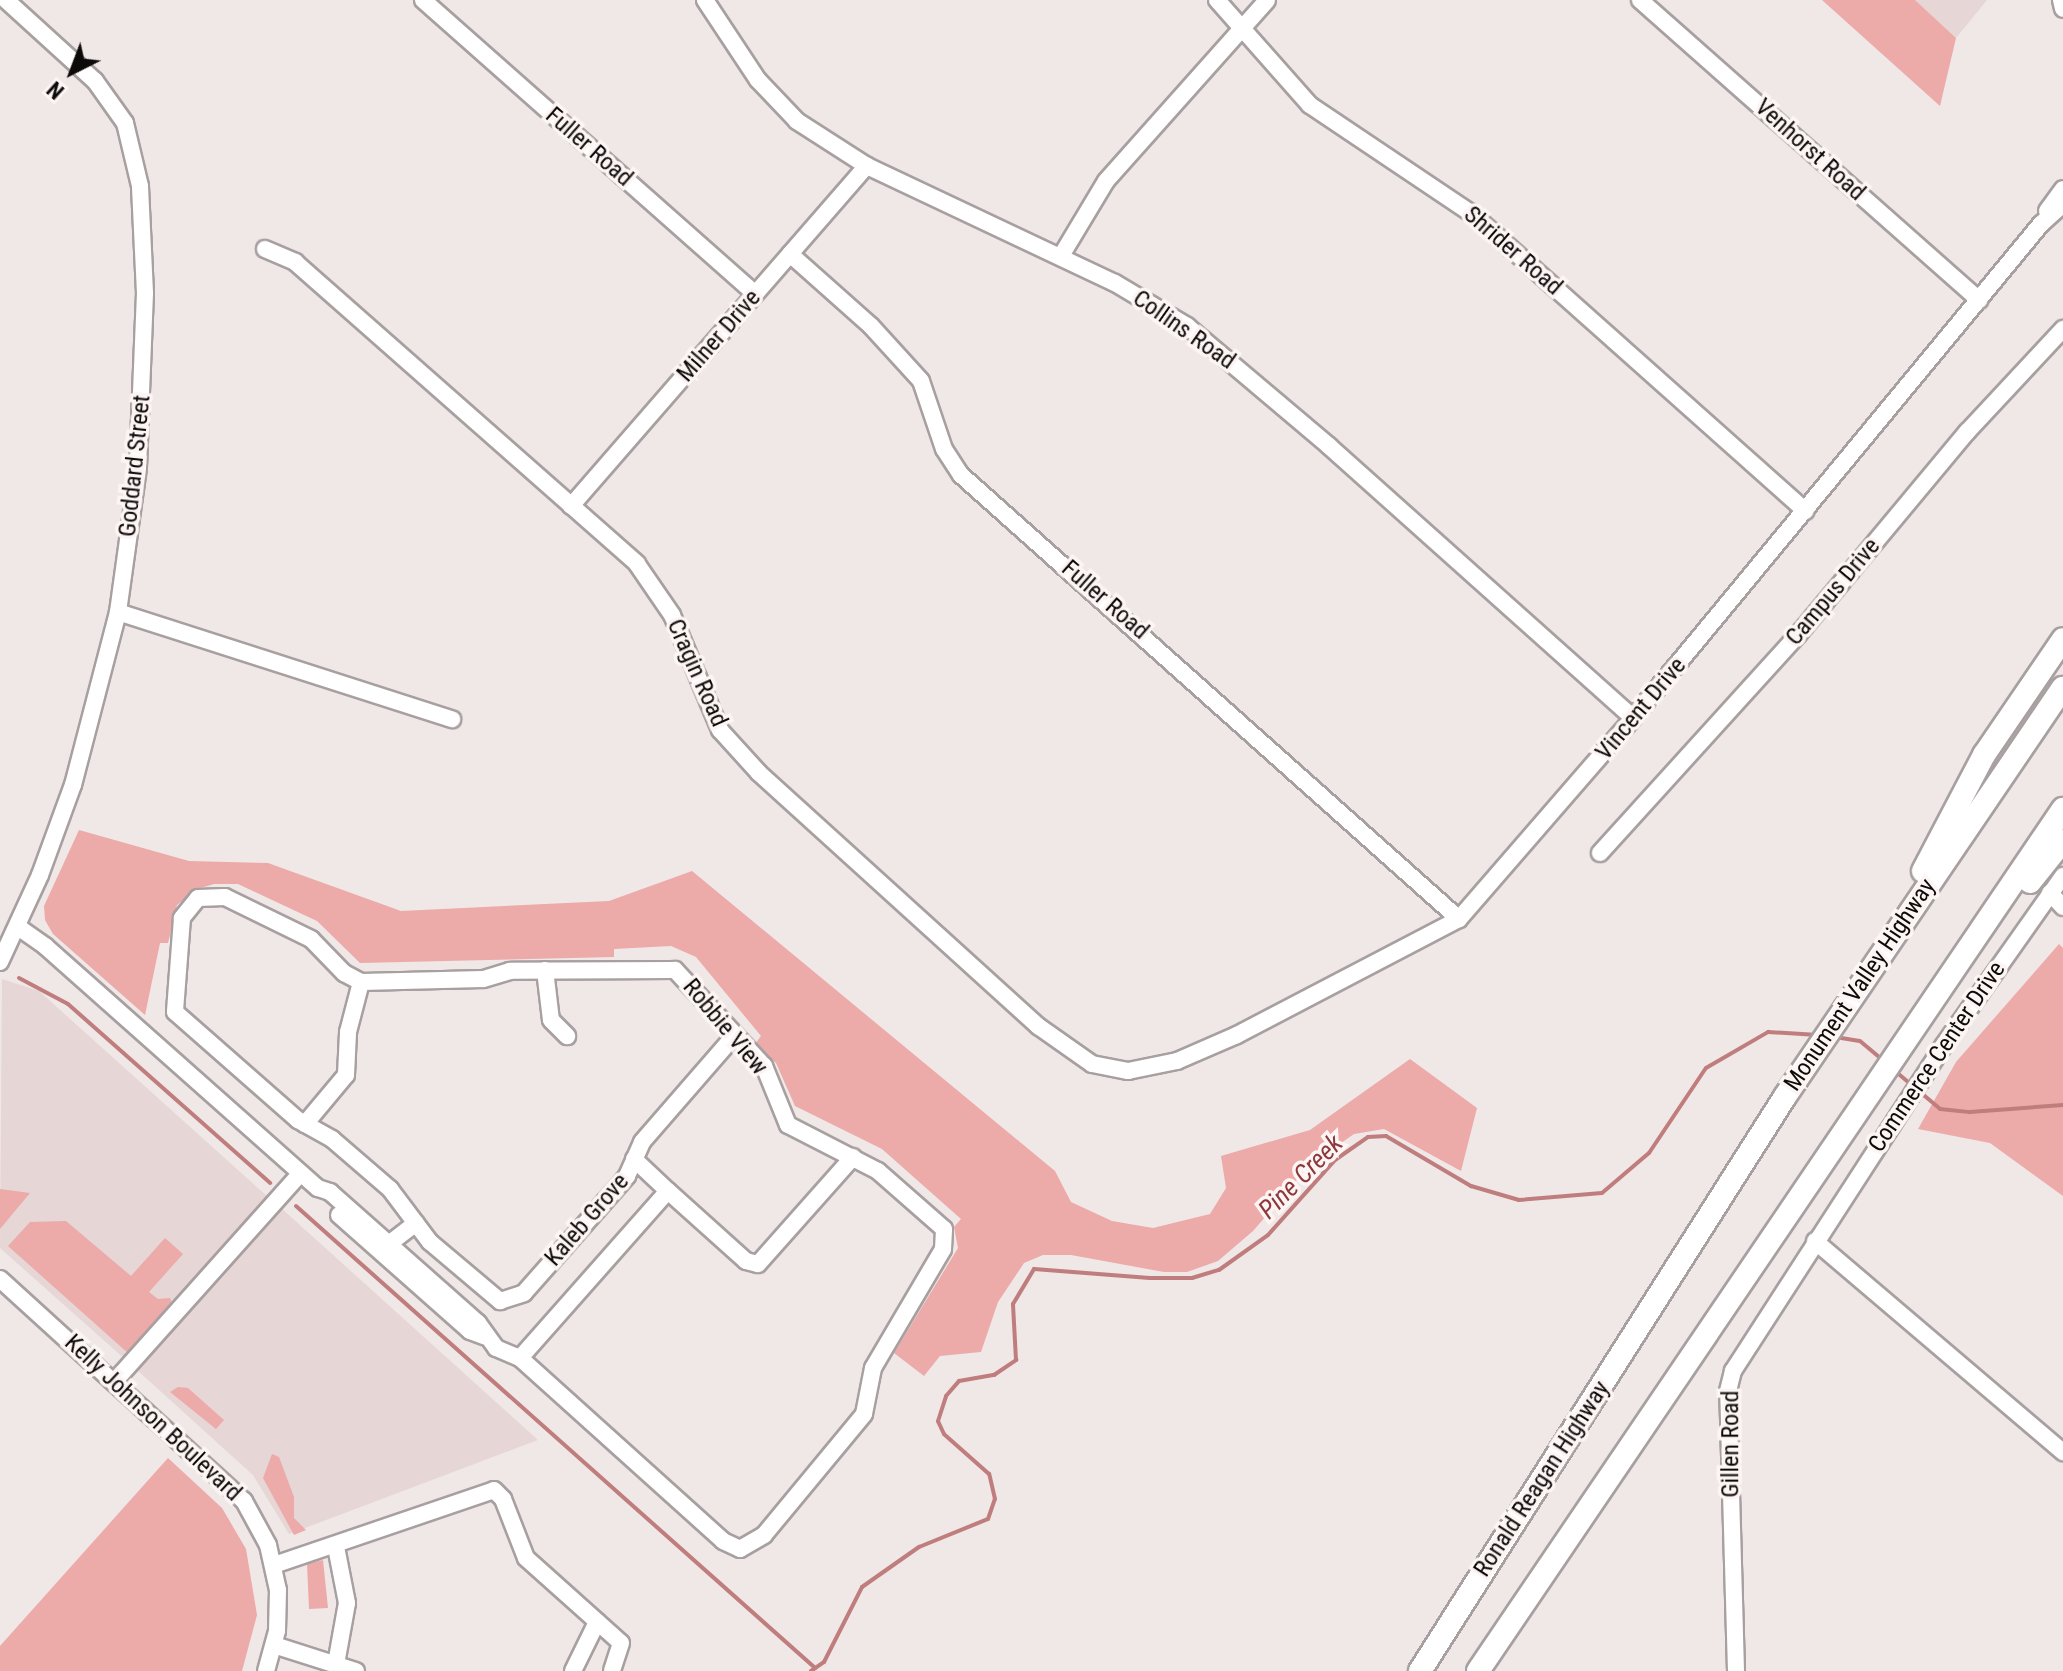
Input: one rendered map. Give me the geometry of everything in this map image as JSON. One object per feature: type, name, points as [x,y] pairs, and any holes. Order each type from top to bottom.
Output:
[{"type":"highway","points":[[1890,941],[1984,755],[2063,639]]},
{"type":"highway","name":"Monument Valley Highway","points":[[1664,1287],[1784,1098],[2063,688]]},
{"type":"highway","points":[[1478,1671],[1843,1138],[2063,809]]},
{"type":"highway","points":[[1954,972],[2063,841]]},
{"type":"highway","name":"Ronald Reagan Highway","points":[[1420,1671],[1664,1287]]},
{"type":"street","name":"Goddard Street","points":[[0,962],[18,927],[73,785],[118,612],[138,467],[144,376],[144,231],[136,160],[125,123],[107,94],[6,0]]},
{"type":"street","name":"Fuller Road","points":[[423,0],[755,294]]},
{"type":"street","name":"Collins Road","points":[[705,0],[777,103],[815,134],[867,166],[1061,256],[1141,297],[1216,349],[1633,718]]},
{"type":"street","name":"Shrider Road","points":[[1217,0],[1310,105],[1471,213],[1805,511]]},
{"type":"street","points":[[1061,256],[1097,193],[1267,0]]},
{"type":"street","name":"Venhorst Road","points":[[1640,0],[1979,300]]},
{"type":"street","points":[[2061,0],[2063,9]]},
{"type":"street","name":"Milner Drive","points":[[571,506],[867,166]]},
{"type":"street","name":"Vincent Drive","points":[[1143,1069],[1177,1061],[1265,1021],[1459,919],[1633,718],[1805,511],[2041,224],[2063,189]]},
{"type":"street","name":"Vincent Drive","points":[[2041,224],[2063,204]]},
{"type":"street","name":"Cragin Road","points":[[265,249],[295,262],[571,506],[657,589],[714,720],[759,773],[1053,1038],[1102,1068],[1143,1069]]},
{"type":"street","name":"Fuller Road","points":[[790,254],[871,326],[921,381],[944,449],[961,475],[1459,919]]},
{"type":"street","name":"Campus Drive","points":[[1600,853],[1797,636],[1960,441],[2063,329]]},
{"type":"street","points":[[118,612],[452,719]]},
{"type":"street","name":"Commerce Center Drive","points":[[1815,1241],[1943,1046],[2063,876]]},
{"type":"street","points":[[2050,893],[2063,907]]},
{"type":"street","name":"Kaleb Grove","points":[[361,982],[344,973],[307,936],[225,897],[207,895],[191,903],[182,918],[175,1012],[305,1124],[332,1139],[390,1189],[416,1223],[488,1294],[511,1300],[524,1293],[627,1176],[642,1142],[735,1035]]},
{"type":"street","points":[[18,927],[45,946],[318,1188],[330,1192],[385,1248],[478,1323],[484,1336],[520,1358],[668,1191]]},
{"type":"street","name":"Robbie View","points":[[361,982],[483,979],[545,970],[672,969],[764,1066],[786,1122],[883,1175],[944,1229],[946,1242],[875,1363],[864,1414],[750,1547],[727,1545],[520,1358]]},
{"type":"street","points":[[545,970],[551,1020],[567,1036]]},
{"type":"street","points":[[305,1124],[346,1075],[348,1032],[361,982]]},
{"type":"street","points":[[634,1159],[746,1261],[766,1259],[853,1157]]},
{"type":"street","points":[[114,1382],[301,1173]]},
{"type":"street","points":[[385,1248],[416,1223]]},
{"type":"street","points":[[1815,1241],[2063,1452]]},
{"type":"street","name":"Gillen Road","points":[[1736,1671],[1730,1380],[1815,1241]]},
{"type":"street","name":"Kelly Johnson Boulevard","points":[[0,1279],[238,1494],[257,1522],[274,1565],[279,1612],[266,1671]]},
{"type":"street","points":[[274,1565],[336,1547],[481,1490],[494,1490],[503,1499],[526,1558],[622,1646],[612,1671]]},
{"type":"street","points":[[336,1547],[347,1603],[336,1664]]},
{"type":"street","points":[[573,1671],[597,1622]]},
{"type":"street","points":[[274,1645],[356,1671]]},
{"type":"shaded area","points":[[1822,0],[1915,0],[1956,38],[1940,106]]},
{"type":"shaded area","points":[[1915,0],[1987,0],[1956,38]]},
{"type":"shaded area","points":[[79,830],[189,861],[268,863],[401,911],[609,901],[692,871],[1055,1171],[1071,1202],[1112,1221],[1153,1228],[1210,1214],[1226,1188],[1221,1156],[1310,1130],[1410,1059],[1477,1108],[1461,1171],[1384,1129],[1354,1134],[1311,1164],[1253,1231],[1218,1261],[1187,1272],[1164,1272],[1071,1255],[1043,1255],[1024,1263],[998,1302],[981,1352],[940,1356],[924,1376],[894,1353],[958,1248],[954,1227],[961,1219],[882,1149],[795,1106],[776,1063],[755,1044],[761,1036],[696,957],[671,946],[614,949],[614,957],[360,963],[317,921],[238,884],[214,884],[197,889],[177,905],[168,943],[160,943],[145,1015],[53,934],[45,920],[44,906]]},
{"type":"shaded area","points":[[2059,944],[2063,948],[2063,1196],[1990,1143],[1918,1129],[1956,1062]]},
{"type":"shaded area","points":[[2,979],[39,991],[269,1198],[126,1360],[0,1248]]},
{"type":"shaded area","points":[[0,1189],[30,1193],[0,1229]]},
{"type":"shaded area","points":[[281,1208],[538,1440],[289,1534],[253,1475],[137,1370]]},
{"type":"shaded area","points":[[66,1221],[131,1276],[165,1238],[183,1254],[149,1292],[158,1299],[170,1298],[173,1305],[129,1354],[8,1246],[30,1222]]},
{"type":"shaded area","points":[[178,1387],[188,1388],[224,1420],[216,1429],[170,1392]]},
{"type":"shaded area","points":[[272,1454],[279,1457],[294,1497],[294,1518],[306,1530],[294,1535],[263,1478]]},
{"type":"shaded area","points":[[168,1458],[222,1508],[246,1549],[257,1615],[242,1671],[0,1671],[0,1646]]},
{"type":"shaded area","points":[[323,1560],[328,1608],[309,1609],[307,1564]]},
{"type":"waterway","points":[[19,978],[68,1004],[270,1183]]},
{"type":"waterway","name":"Pine Creek","points":[[811,1671],[824,1662],[862,1587],[919,1547],[988,1519],[995,1499],[989,1474],[944,1434],[938,1421],[946,1396],[959,1381],[994,1375],[1016,1360],[1013,1304],[1034,1269],[1150,1278],[1192,1278],[1219,1270],[1268,1235],[1335,1160],[1368,1137],[1386,1136],[1471,1186],[1519,1200],[1602,1193],[1649,1153],[1706,1068],[1768,1032],[1818,1035]]},
{"type":"waterway","name":"Pine Creek","points":[[1835,1037],[1860,1041],[1883,1060]]},
{"type":"waterway","name":"Pine Creek","points":[[1895,1071],[1913,1086]]},
{"type":"waterway","name":"Pine Creek","points":[[1920,1092],[1940,1109],[1970,1112],[2063,1105]]},
{"type":"waterway","points":[[296,1206],[815,1668]]}]
